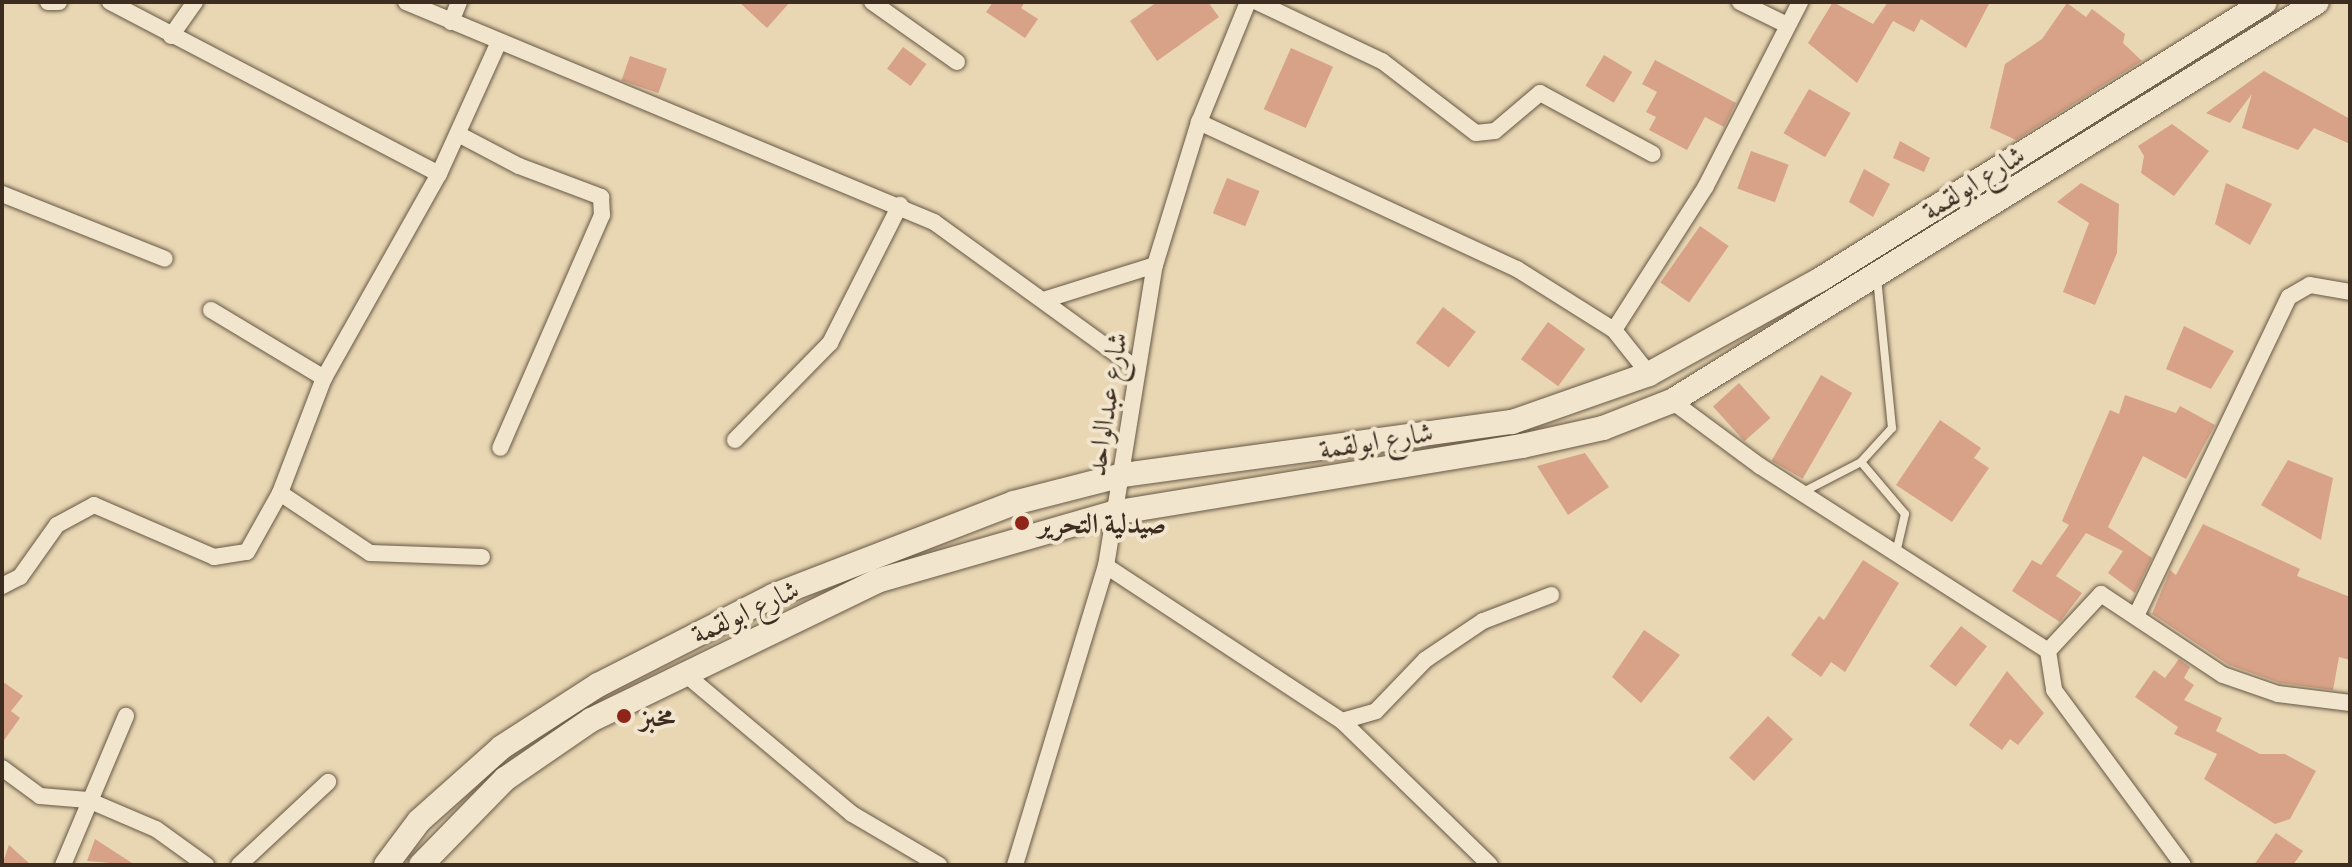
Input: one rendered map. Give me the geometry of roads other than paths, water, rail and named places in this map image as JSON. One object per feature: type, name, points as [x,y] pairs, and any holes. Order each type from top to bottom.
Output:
[{"type":"street","points":[[48,2],[59,2]]},
{"type":"street","points":[[110,2],[439,174]]},
{"type":"street","points":[[171,36],[195,2]]},
{"type":"street","points":[[406,2],[900,205],[1047,299],[1137,369]]},
{"type":"street","points":[[451,22],[459,2]]},
{"type":"street","points":[[872,2],[957,62]]},
{"type":"street","name":"شارع عبدالواحد","points":[[1015,865],[1106,566],[1155,265],[1199,122],[1248,2]]},
{"type":"street","points":[[1257,2],[1382,61],[1476,133],[1495,131],[1540,93],[1653,154]]},
{"type":"street","points":[[1740,2],[1785,24]]},
{"type":"street","points":[[1614,330],[1706,186],[1785,24],[1800,2]]},
{"type":"street","name":"شارع ابولقمة","points":[[386,865],[419,821],[502,747],[598,685],[773,596],[898,544],[1014,503],[1123,475],[1512,422],[1649,374],[1821,279],[2265,2]]},
{"type":"street","name":"شارع ابولقمة","points":[[421,865],[505,779],[591,720],[877,581],[1113,513],[1522,446],[1603,428],[1672,401],[2317,2]]},
{"type":"street","points":[[2,586],[20,577],[74,511],[114,509],[214,557],[232,558],[247,552],[262,532],[280,493],[324,378],[439,174],[499,42]]},
{"type":"street","points":[[1199,122],[1517,269],[1614,330],[1649,374]]},
{"type":"street","points":[[458,134],[601,197],[602,215],[500,448]]},
{"type":"street","points":[[2,194],[165,259]]},
{"type":"street","points":[[735,440],[830,343],[900,205]]},
{"type":"street","points":[[1047,299],[1155,265]]},
{"type":"street","points":[[2136,616],[2289,297],[2310,285],[2350,292]]},
{"type":"street","points":[[211,310],[324,378]]},
{"type":"street","points":[[1672,401],[1803,493],[2048,651],[2054,690],[2183,865]]},
{"type":"street","points":[[280,493],[370,553],[482,557]]},
{"type":"street","points":[[1106,566],[1342,721],[1490,865]]},
{"type":"street","points":[[2048,651],[2101,594],[2198,662],[2256,688],[2350,703]]},
{"type":"street","points":[[1342,721],[1376,711],[1425,660],[1483,621],[1551,595]]},
{"type":"street","points":[[684,673],[841,806],[939,865]]},
{"type":"street","points":[[63,865],[126,716]]},
{"type":"street","points":[[2,768],[40,796],[88,800],[156,829],[206,865]]},
{"type":"street","points":[[239,865],[328,782]]},
{"type":"lane","points":[[1803,493],[1861,462],[1882,446],[1894,410],[1877,277]]},
{"type":"lane","points":[[1861,462],[1905,514],[1896,552]]},
{"type":"place","name":"صيدلية التحرير","points":[[1022,523]]},
{"type":"place","name":"مخبز","points":[[624,716]]}]
